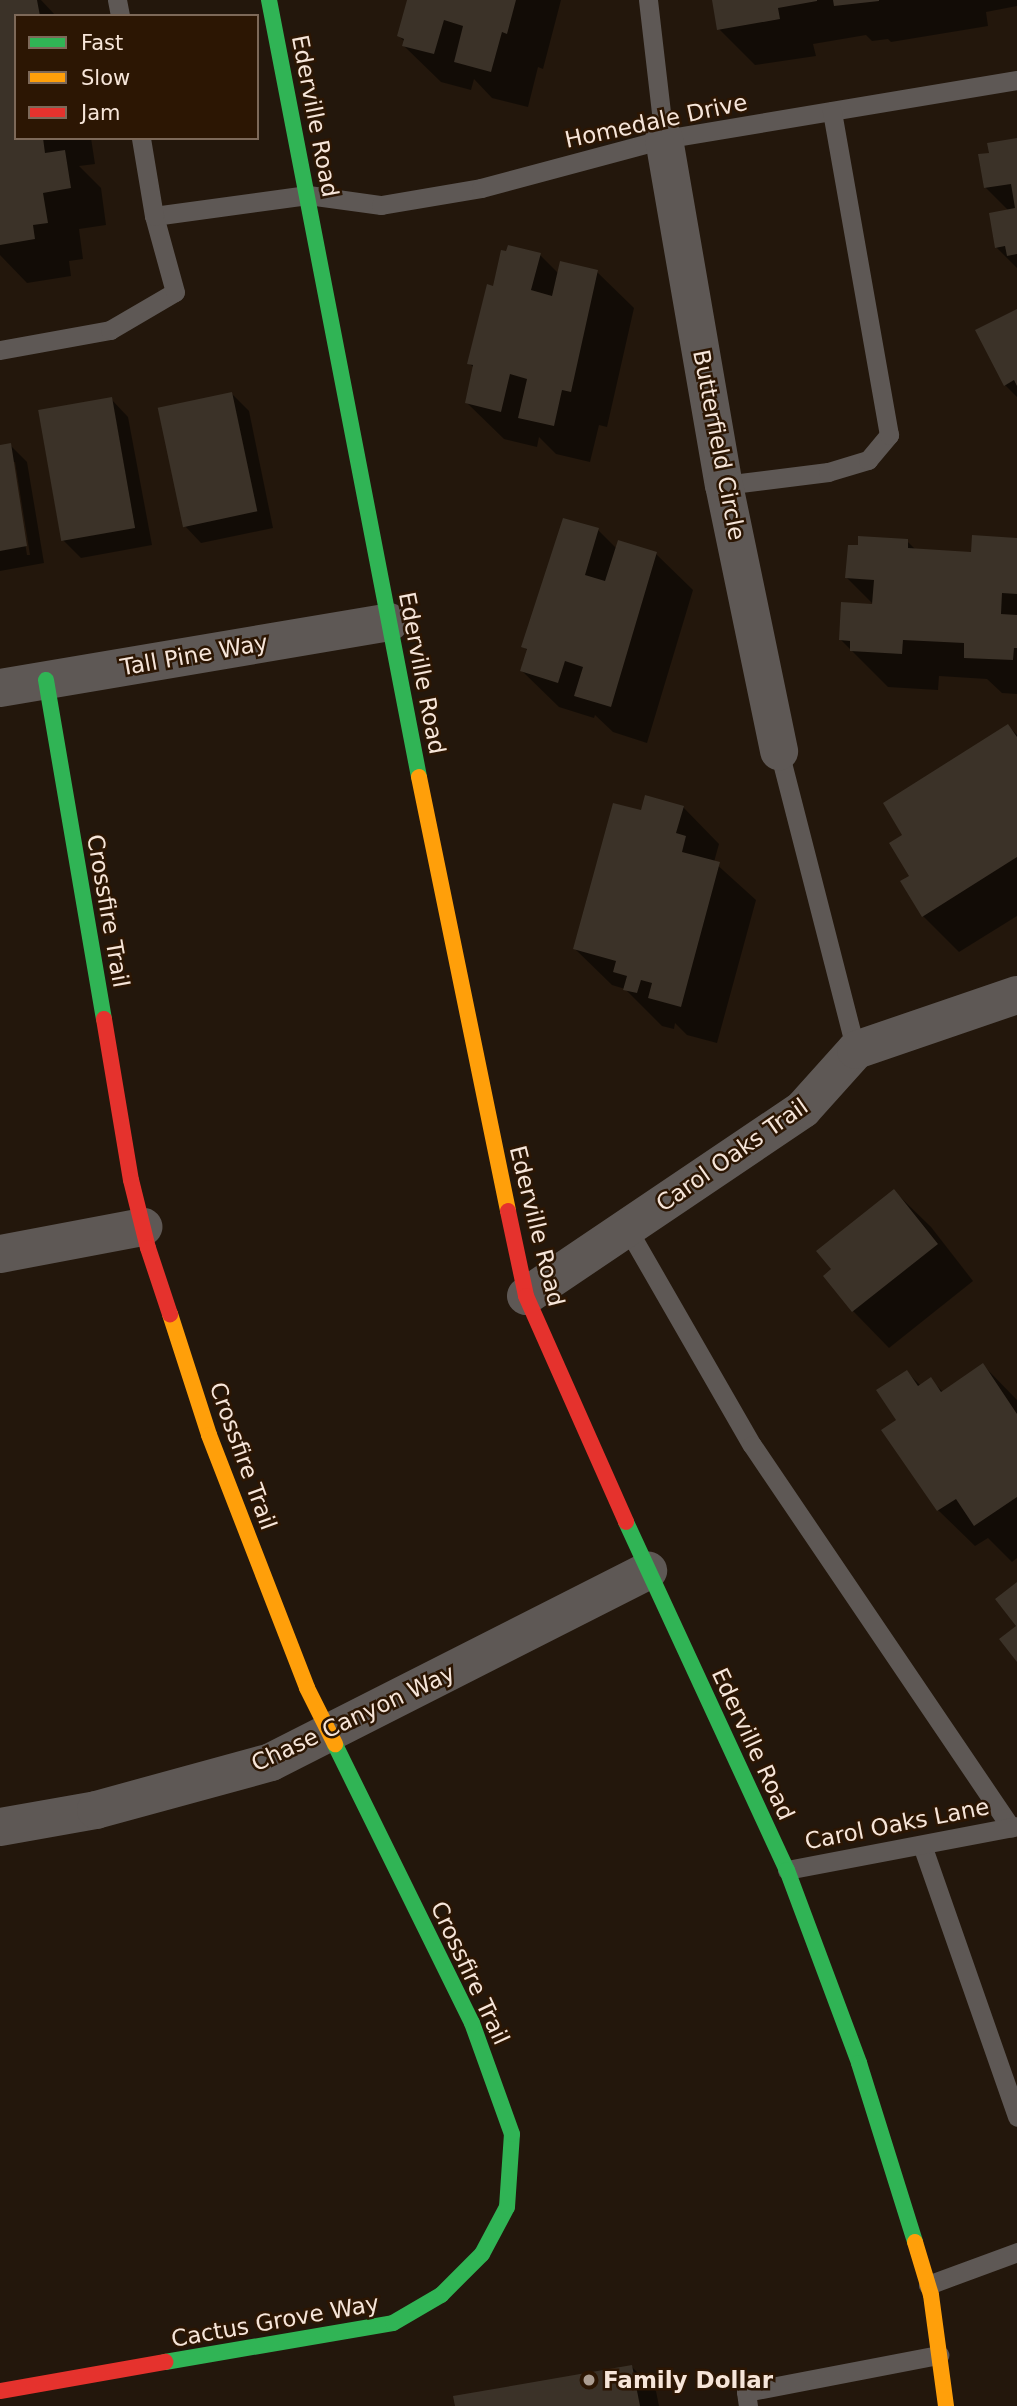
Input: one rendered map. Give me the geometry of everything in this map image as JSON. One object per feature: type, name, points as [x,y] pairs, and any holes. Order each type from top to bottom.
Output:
[{"type":"street","name":"Ederville Road","points":[[269,0],[446,916],[526,1296],[648,1571],[787,1870],[859,2063],[928,2286],[946,2406]]},
{"type":"street","name":"Butterfield Circle","points":[[664,139],[724,485],[779,751]]},
{"type":"street","name":"Tall Pine Way","points":[[0,688],[389,622]]},
{"type":"street","name":"Crossfire Trail","points":[[46,680],[129,1166],[143,1227],[209,1435],[307,1688],[472,2022],[512,2134],[507,2207]]},
{"type":"street","name":"Carol Oaks Trail","points":[[526,1296],[803,1109],[856,1050],[1017,995]]},
{"type":"street","points":[[0,1254],[143,1227]]},
{"type":"street","name":"Chase Canyon Way","points":[[0,1827],[96,1810],[207,1782],[271,1762],[330,1735],[648,1571]]},
{"type":"street","name":"Cactus Grove Way","points":[[0,2391],[393,2323],[450,2287],[482,2254],[507,2207]]},
{"type":"lane","points":[[648,0],[664,139]]},
{"type":"lane","name":"Homedale Drive","points":[[154,216],[308,195],[381,205],[481,188],[664,139],[1017,80]]},
{"type":"lane","points":[[724,485],[828,472],[867,460],[889,435],[832,111]]},
{"type":"lane","points":[[0,350],[110,330],[175,292],[154,216],[141,140]]},
{"type":"lane","points":[[779,751],[856,1050]]},
{"type":"lane","points":[[627,1228],[752,1445],[1014,1827]]},
{"type":"lane","name":"Carol Oaks Lane","points":[[787,1870],[1014,1827]]},
{"type":"lane","points":[[922,1844],[1017,2117]]},
{"type":"lane","points":[[928,2286],[1017,2252]]},
{"type":"lane","points":[[748,2406],[746,2392],[939,2355]]},
{"type":"building","points":[[0,0],[37,0],[40,14],[14,14],[14,140],[43,140],[45,153],[65,150],[71,188],[43,193],[48,223],[33,225],[35,239],[0,245]]},
{"type":"building","points":[[407,0],[516,0],[507,34],[502,32],[491,72],[454,62],[463,26],[444,20],[434,54],[402,46],[404,39],[397,36]]},
{"type":"building","points":[[712,0],[817,1],[778,8],[780,19],[717,30]]},
{"type":"building","points":[[833,0],[879,0],[879,1],[834,6]]},
{"type":"building","points":[[1017,138],[1017,254],[1007,256],[1005,246],[995,248],[989,213],[1015,208],[1011,184],[984,188],[978,154],[989,153],[987,143]]},
{"type":"building","points":[[508,245],[541,253],[531,290],[552,296],[560,261],[598,270],[571,392],[562,390],[554,426],[518,418],[527,379],[510,374],[501,412],[465,403],[473,365],[467,364],[487,284],[493,286],[501,250],[506,251]]},
{"type":"building","points":[[1017,309],[1017,386],[1014,380],[1004,386],[975,330]]},
{"type":"building","points":[[232,392],[257,511],[183,527],[158,408]]},
{"type":"building","points":[[112,397],[135,528],[61,541],[38,410]]},
{"type":"building","points":[[11,443],[27,546],[0,551],[0,445]]},
{"type":"building","points":[[563,518],[599,528],[585,575],[605,581],[618,540],[657,552],[611,707],[574,696],[583,667],[565,661],[558,683],[520,671],[527,649],[521,647]]},
{"type":"building","points":[[972,535],[1017,538],[1017,594],[1002,593],[1001,614],[1017,615],[1017,648],[1014,648],[1013,660],[964,658],[964,643],[903,640],[902,654],[850,651],[850,641],[839,640],[841,602],[872,604],[874,580],[845,578],[848,545],[858,545],[858,536],[908,539],[908,548],[971,552]]},
{"type":"building","points":[[1008,724],[1017,737],[1017,857],[922,917],[900,881],[909,876],[889,843],[902,835],[883,803]]},
{"type":"building","points":[[645,795],[684,806],[676,833],[686,836],[682,852],[720,862],[681,1007],[648,998],[652,983],[641,980],[637,993],[623,990],[627,976],[613,972],[616,961],[573,949],[613,803],[641,810]]},
{"type":"building","points":[[894,1189],[938,1244],[852,1312],[823,1276],[831,1269],[816,1251]]},
{"type":"building","points":[[983,1363],[1017,1414],[1017,1497],[974,1526],[956,1499],[937,1511],[881,1430],[896,1420],[876,1390],[907,1370],[918,1386],[931,1377],[941,1392]]},
{"type":"building","points":[[1017,1582],[1017,1662],[999,1639],[1016,1626],[995,1599]]},
{"type":"building","name":"Family Dollar","points":[[632,2365],[640,2406],[455,2406],[453,2396]]},
{"type":"traffic: fast","points":[[269,0],[419,777]]},
{"type":"traffic: fast","points":[[46,680],[104,1019]]},
{"type":"traffic: fast","points":[[626,1522],[787,1870],[859,2063],[915,2242]]},
{"type":"traffic: fast","points":[[165,2362],[393,2323],[441,2295],[482,2254],[507,2207],[512,2134],[472,2023],[335,1744]]},
{"type":"traffic: slow","points":[[419,777],[508,1211]]},
{"type":"traffic: slow","points":[[170,1314],[209,1435],[307,1688],[335,1744]]},
{"type":"traffic: slow","points":[[915,2242],[931,2295],[946,2406]]},
{"type":"traffic: jam","points":[[104,1019],[131,1180],[148,1248],[170,1314]]},
{"type":"traffic: jam","points":[[508,1211],[526,1296],[626,1522]]},
{"type":"traffic: jam","points":[[0,2391],[165,2362]]},
{"type":"place","name":"Family Dollar","points":[[589,2380]]}]
